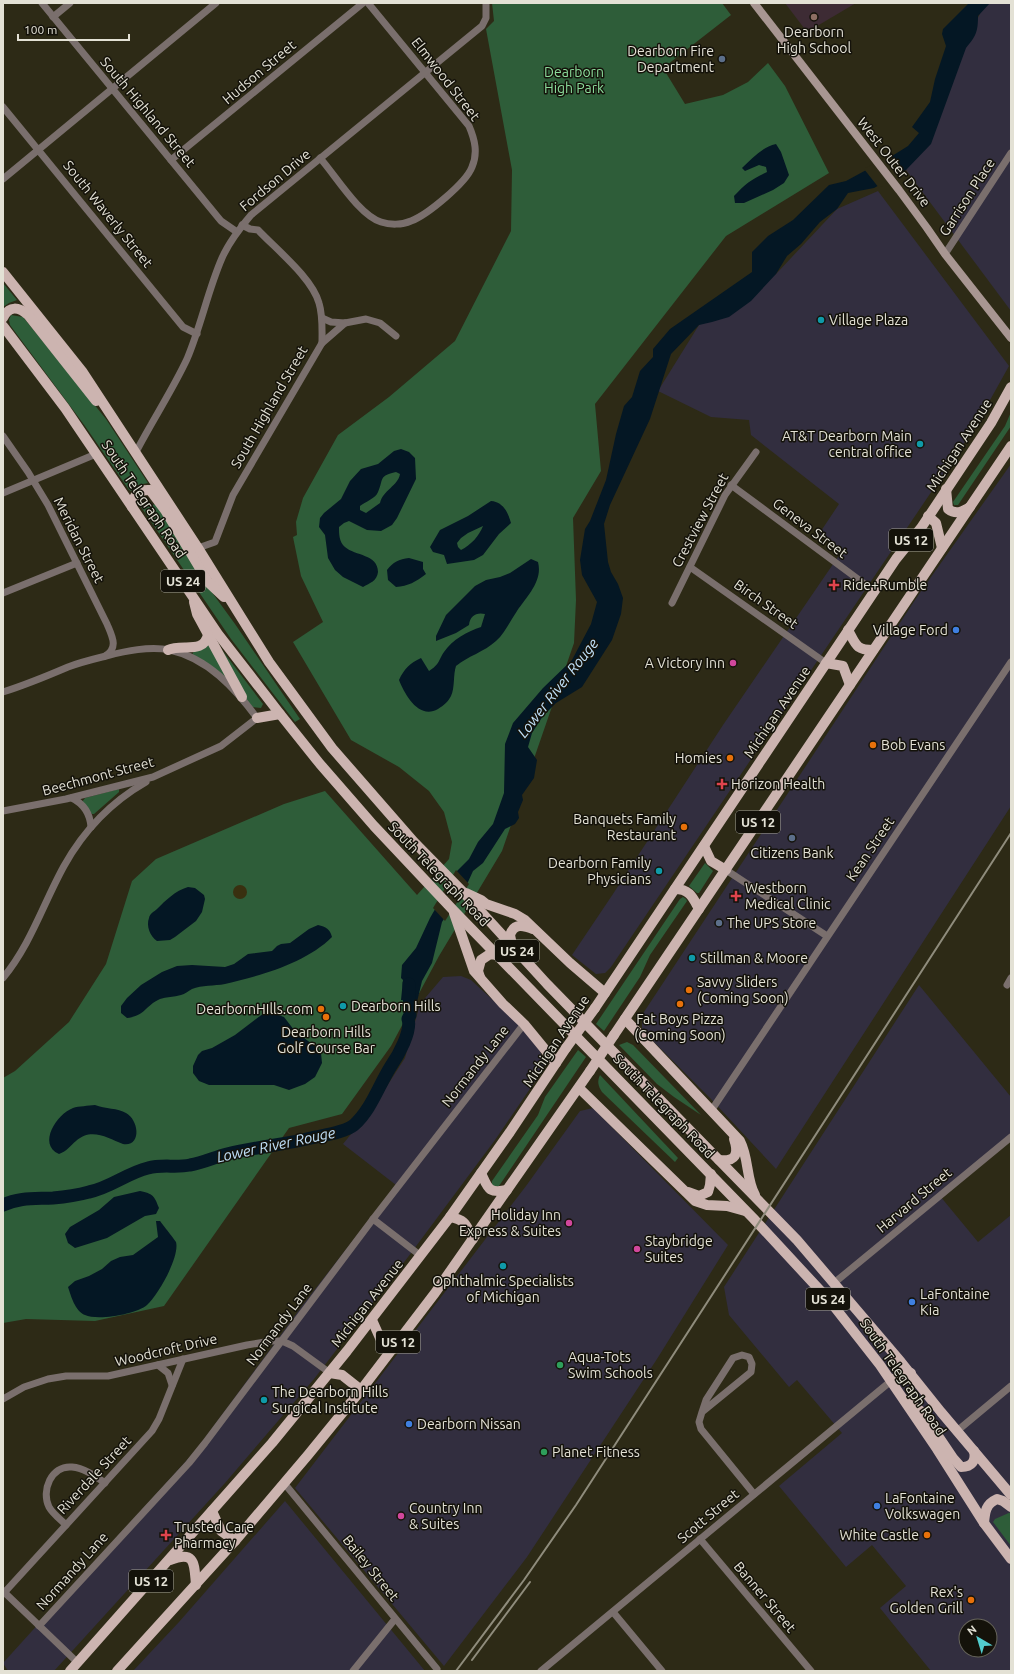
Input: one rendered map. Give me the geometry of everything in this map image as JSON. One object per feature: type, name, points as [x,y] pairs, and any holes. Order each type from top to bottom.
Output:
[{"type":"main road","name":"West Outer Drive","points":[[754,3],[928,228],[945,254],[1011,338]]},
{"type":"main road","name":"South Telegraph Road","points":[[3,272],[82,371],[198,548],[269,662],[332,748],[410,837],[463,892],[571,1010],[797,1240],[1011,1495]]},
{"type":"main road","points":[[3,318],[14,308],[21,309],[28,315],[96,401],[112,416]]},
{"type":"main road","name":"South Telegraph Road","points":[[3,326],[60,402],[218,634],[320,764],[374,826],[454,911],[498,954],[711,1174],[829,1300],[891,1381],[984,1522],[1011,1559]]},
{"type":"main road","name":"Michigan Avenue","points":[[70,1671],[170,1560],[330,1373],[450,1217],[536,1095],[566,1048],[595,1008],[874,591],[928,516],[991,423],[1011,386]]},
{"type":"main road","name":"US 12","points":[[117,1671],[236,1541],[361,1390],[429,1301],[579,1088],[1011,446]]},
{"type":"main road","points":[[132,507],[135,496],[139,492],[144,489],[150,490],[165,510],[208,582],[236,610]]},
{"type":"main road","points":[[946,489],[948,509],[956,513],[961,513],[970,507]]},
{"type":"main road","points":[[928,516],[936,523],[942,548]]},
{"type":"main road","points":[[192,594],[197,614],[242,697]]},
{"type":"main road","points":[[848,630],[858,647],[863,650],[873,650]]},
{"type":"main road","points":[[168,650],[176,647],[198,648],[204,644],[208,635]]},
{"type":"main road","points":[[826,662],[843,666],[850,685]]},
{"type":"main road","points":[[257,718],[280,714]]},
{"type":"main road","points":[[704,846],[712,861],[726,870]]},
{"type":"main road","points":[[675,889],[683,889],[688,891],[699,909]]},
{"type":"main road","points":[[463,892],[481,900],[486,904],[515,914],[525,920],[570,963],[605,993]]},
{"type":"main road","points":[[454,911],[470,962],[481,979],[524,1024],[556,1063]]},
{"type":"main road","points":[[513,946],[510,935],[513,928],[518,925],[522,925],[535,930]]},
{"type":"main road","points":[[481,979],[478,971],[481,960],[490,954],[498,954]]},
{"type":"main road","points":[[625,1019],[733,1133],[743,1147],[751,1185],[760,1202]]},
{"type":"main road","points":[[579,1088],[695,1201],[701,1204],[727,1206],[746,1211]]},
{"type":"main road","points":[[719,1160],[726,1161],[736,1155],[737,1150],[733,1133]]},
{"type":"main road","points":[[482,1172],[486,1184],[491,1191],[498,1192],[507,1190]]},
{"type":"main road","points":[[686,1191],[693,1195],[704,1195],[708,1192],[711,1174]]},
{"type":"main road","points":[[450,1217],[460,1219],[473,1239]]},
{"type":"main road","points":[[372,1320],[380,1338],[393,1349]]},
{"type":"main road","points":[[330,1373],[342,1374],[361,1390]]},
{"type":"main road","points":[[891,1381],[901,1374],[910,1373]]},
{"type":"main road","points":[[901,1397],[915,1405],[922,1412],[953,1458],[961,1467],[968,1466],[974,1462],[974,1451]]},
{"type":"main road","points":[[984,1522],[985,1512],[991,1502],[997,1499],[1003,1501],[1011,1507]]},
{"type":"main road","points":[[212,1511],[221,1531],[236,1541]]},
{"type":"main road","points":[[170,1560],[185,1556],[191,1560],[195,1564],[196,1585]]},
{"type":"street","name":"South Highland Street","points":[[42,3],[221,222],[237,232]]},
{"type":"street","points":[[53,17],[70,3]]},
{"type":"street","points":[[3,179],[216,3]]},
{"type":"street","name":"Hudson Street","points":[[171,160],[363,3]]},
{"type":"street","name":"Elmwood Street","points":[[320,158],[367,214],[380,222],[392,224],[410,221],[422,215],[460,184],[469,174],[475,159],[475,145],[469,126],[368,3]]},
{"type":"street","name":"Fordson Drive","points":[[136,452],[176,382],[197,334],[217,269],[223,256],[242,225],[251,215],[482,26],[486,18],[486,3]]},
{"type":"street","name":"South Waverly Street","points":[[3,106],[183,327],[197,334]]},
{"type":"street","name":"Garrison Place","points":[[945,254],[1011,153]]},
{"type":"street","name":"South Highland Street","points":[[198,548],[215,542],[233,496],[322,343],[322,318],[317,298],[309,283],[258,230],[250,229],[242,225]]},
{"type":"street","points":[[322,318],[331,322],[345,323],[366,319],[380,324],[396,336]]},
{"type":"street","points":[[322,343],[345,323]]},
{"type":"street","name":"Meridan Street","points":[[3,436],[33,480],[63,535],[107,624],[114,641],[111,652],[103,657]]},
{"type":"street","name":"Crestview Street","points":[[672,603],[731,485],[756,452]]},
{"type":"street","points":[[3,493],[96,454]]},
{"type":"street","name":"Geneva Street","points":[[731,485],[874,591]]},
{"type":"street","points":[[3,594],[77,563]]},
{"type":"street","name":"Birch Street","points":[[690,567],[826,662]]},
{"type":"street","points":[[3,692],[27,684],[70,666],[103,657],[129,651],[168,650],[184,654],[207,666],[242,697],[257,718]]},
{"type":"street","name":"Kean Street","points":[[711,1111],[1011,662]]},
{"type":"street","name":"Beechmont Street","points":[[3,811],[72,798],[153,777],[221,746],[257,718]]},
{"type":"street","points":[[3,978],[29,941],[64,866],[76,846],[91,827],[118,800],[153,777]]},
{"type":"street","points":[[72,798],[78,801],[86,809],[90,818],[91,827]]},
{"type":"street","points":[[726,870],[827,936]]},
{"type":"street","points":[[1007,985],[1011,978]]},
{"type":"street","name":"Normandy Lane","points":[[39,1626],[189,1462],[524,1024]]},
{"type":"street","name":"Harvard Street","points":[[834,1283],[1011,1137]]},
{"type":"street","points":[[374,1219],[421,1256]]},
{"type":"street","name":"Woodcroft Drive","points":[[3,1399],[24,1387],[48,1378],[66,1376],[108,1376],[271,1341],[282,1342],[293,1346],[330,1373]]},
{"type":"street","points":[[702,1412],[751,1372],[752,1364],[749,1357],[742,1354],[733,1358],[706,1400],[702,1412],[699,1422],[701,1429],[754,1494]]},
{"type":"street","name":"Riverdale Street","points":[[4,1593],[152,1431],[183,1359]]},
{"type":"street","points":[[158,1365],[168,1373],[172,1385]]},
{"type":"street","name":"Scott Street","points":[[541,1671],[891,1381]]},
{"type":"street","points":[[957,1431],[1011,1386]]},
{"type":"street","points":[[66,1525],[52,1511],[47,1502],[46,1496],[48,1484],[53,1476],[61,1469],[71,1467],[88,1472],[105,1483]]},
{"type":"street","name":"Bailey Street","points":[[284,1483],[437,1670]]},
{"type":"street","name":"Banner Street","points":[[700,1539],[810,1671]]},
{"type":"street","points":[[4,1593],[78,1663]]},
{"type":"street","points":[[613,1612],[662,1671]]},
{"type":"street","points":[[353,1671],[395,1619]]},
{"type":"shaded area","name":"Dearborn High School","points":[[785,3],[856,3],[807,32]]},
{"type":"shaded area","points":[[985,3],[1011,3],[1011,311],[906,170]]},
{"type":"shaded area","points":[[878,191],[1009,366],[975,427],[611,967],[605,973],[596,974],[572,955],[723,725],[842,551],[819,534],[839,504],[751,435],[749,420],[711,417],[658,391],[699,325],[776,274],[837,209]]},
{"type":"shaded area","points":[[1011,464],[1011,806],[776,1169],[710,1098],[642,1030],[642,1015],[919,594]]},
{"type":"shaded area","points":[[461,976],[471,980],[519,1024],[540,1051],[545,1064],[538,1077],[495,1140],[408,1257],[314,1379],[225,1483],[54,1671],[8,1671],[3,1663],[196,1450],[302,1306],[396,1185],[343,1144],[374,1106],[405,1058],[420,1004],[443,977]]},
{"type":"shaded area","points":[[919,985],[1011,1097],[1011,1137],[940,1196],[978,1242],[1011,1215],[1011,1671],[931,1671],[880,1608],[906,1586],[872,1545],[846,1567],[779,1486],[842,1433],[797,1380],[789,1387],[729,1315],[724,1287]]},
{"type":"shaded area","points":[[593,1108],[728,1245],[657,1359],[527,1557],[444,1666],[295,1488],[526,1186],[580,1111]]},
{"type":"shaded area","points":[[285,1501],[425,1671],[133,1671],[179,1622]]},
{"type":"green space","name":"Dearborn Hills","points":[[492,3],[722,3],[731,15],[663,68],[685,104],[723,95],[748,82],[768,63],[785,86],[829,173],[726,236],[595,404],[601,471],[573,518],[576,600],[574,643],[502,851],[439,956],[391,1046],[342,1114],[289,1128],[164,1306],[95,1321],[26,1319],[3,1323],[3,1078],[15,1071],[69,1022],[106,964],[132,881],[156,859],[284,804],[325,791],[417,895],[449,859],[452,842],[444,812],[429,791],[399,767],[351,740],[293,642],[323,622],[301,576],[293,537],[297,535],[296,522],[303,498],[338,435],[389,397],[455,341],[511,231],[512,170],[486,29],[494,21]]},
{"type":"green space","points":[[3,283],[17,300],[3,307]]},
{"type":"green space","points":[[11,315],[23,317],[106,419],[148,483],[138,485],[131,491],[129,490],[85,426],[10,325],[9,320]]},
{"type":"green space","points":[[1011,412],[1011,426],[958,505],[954,505],[953,502],[1005,426]]},
{"type":"green space","points":[[157,504],[208,587],[300,719],[295,722],[231,639],[141,507]]},
{"type":"green space","points":[[209,645],[227,678],[192,655],[194,651]]},
{"type":"green space","points":[[222,650],[263,704],[261,708],[253,707],[248,702]]},
{"type":"green space","points":[[119,789],[119,792],[94,814],[92,814],[82,802],[85,798]]},
{"type":"green space","points":[[705,863],[713,871],[699,893],[697,893],[689,886]]},
{"type":"green space","points":[[683,897],[687,901],[650,955],[640,977],[604,1031],[596,1024],[680,899]]},
{"type":"green space","points":[[627,1042],[633,1045],[701,1115],[657,1084],[619,1045]]},
{"type":"green space","points":[[578,1050],[586,1057],[499,1186],[495,1187],[492,1185],[492,1181],[538,1115],[545,1097]]},
{"type":"green space","points":[[600,1075],[678,1158],[675,1162],[602,1092],[598,1084]]},
{"type":"green space","points":[[1011,1512],[1011,1546],[993,1522],[995,1519]]},
{"type":"sand","points":[[237,885],[243,885],[247,889],[247,895],[243,899],[237,899],[233,895],[233,889]]},
{"type":"water","points":[[969,3],[990,3],[978,16],[976,34],[966,48],[931,144],[906,170],[874,188],[848,193],[837,209],[820,222],[801,244],[787,256],[776,274],[751,301],[729,317],[699,325],[671,354],[650,419],[610,505],[604,524],[608,562],[623,598],[621,614],[612,640],[582,687],[556,703],[543,716],[532,733],[528,747],[537,760],[534,778],[522,795],[523,800],[518,812],[519,818],[515,824],[505,829],[483,863],[473,871],[468,882],[442,922],[432,963],[422,981],[417,1002],[401,1000],[403,980],[401,978],[402,965],[416,948],[430,918],[457,871],[469,859],[478,842],[493,824],[504,793],[505,744],[513,723],[543,688],[572,660],[591,624],[597,602],[582,575],[580,560],[585,529],[590,521],[606,480],[624,406],[632,397],[640,371],[653,357],[653,349],[670,329],[752,272],[752,252],[768,236],[793,220],[829,185],[846,181],[908,146],[919,133],[912,127],[930,102],[935,79],[946,46],[942,34],[943,29]]},
{"type":"water","points":[[776,144],[781,152],[789,175],[784,183],[773,190],[744,203],[735,203],[734,196],[742,188],[753,179],[767,172],[766,167],[759,165],[745,171],[742,168],[753,157],[766,148]]},
{"type":"water","points":[[401,449],[409,452],[415,458],[416,479],[392,525],[381,531],[367,530],[349,521],[339,527],[340,538],[343,545],[349,550],[370,559],[377,566],[378,572],[376,578],[363,587],[343,577],[335,570],[328,558],[325,535],[319,527],[320,518],[341,499],[350,481],[361,469],[378,464],[394,451]],"holes":[[[396,472],[400,474],[399,478],[384,495],[380,503],[366,513],[360,510],[360,506],[377,494],[382,479],[386,475]]]},
{"type":"water","points":[[491,501],[499,503],[504,508],[511,523],[499,534],[483,555],[474,560],[447,564],[444,555],[433,552],[430,547],[440,530],[468,516]],"holes":[[[483,526],[477,537],[468,546],[461,550],[458,547],[457,543],[461,538]]]},
{"type":"water","points":[[409,558],[423,562],[423,569],[426,574],[412,583],[396,587],[388,580],[387,570],[396,561]]},
{"type":"water","points":[[531,559],[538,562],[539,569],[536,582],[502,634],[491,645],[456,666],[452,693],[446,703],[431,712],[419,709],[409,699],[399,680],[403,673],[411,664],[421,658],[429,671],[433,669],[451,644],[471,631],[481,627],[485,614],[474,615],[469,625],[456,633],[436,641],[436,636],[446,615],[475,586],[486,580],[510,573]]},
{"type":"water","points":[[188,887],[195,888],[204,895],[205,899],[202,912],[196,921],[175,937],[170,940],[157,941],[149,931],[148,921],[150,915],[171,896]]},
{"type":"water","points":[[318,925],[327,929],[332,937],[309,954],[296,961],[253,977],[225,984],[204,986],[192,989],[181,995],[160,999],[151,1004],[142,1013],[133,1017],[127,1018],[121,1013],[121,1006],[127,998],[141,985],[162,972],[177,966],[192,965],[225,967],[234,964],[248,954],[272,951],[281,944],[290,943],[309,929]]},
{"type":"water","points":[[270,1012],[284,1017],[294,1030],[317,1048],[321,1053],[322,1063],[315,1077],[305,1084],[289,1090],[274,1085],[209,1085],[199,1081],[193,1073],[193,1066],[198,1055],[202,1051],[212,1048],[235,1035],[264,1013]]},
{"type":"water","points":[[95,1105],[119,1110],[130,1116],[136,1127],[136,1137],[133,1141],[129,1144],[123,1144],[94,1134],[82,1137],[62,1153],[59,1154],[53,1149],[50,1143],[50,1137],[52,1130],[61,1116],[73,1108]]},
{"type":"water","points":[[140,1191],[150,1194],[156,1200],[159,1208],[156,1214],[145,1216],[107,1238],[75,1248],[68,1243],[65,1234],[70,1227],[99,1210],[114,1197]]},
{"type":"water","points":[[156,1221],[160,1221],[174,1238],[176,1242],[176,1249],[175,1257],[167,1275],[152,1300],[142,1308],[117,1316],[91,1317],[82,1313],[74,1303],[68,1287],[75,1281],[102,1269],[111,1261],[120,1257],[133,1255],[158,1237]]},
{"type":"pier","points":[[890,155],[904,173],[879,188],[864,169]]},
{"type":"pier","points":[[456,870],[469,884],[445,921],[433,908]]},
{"type":"waterway","name":"Lower River Rouge","points":[[3,1205],[9,1202],[28,1199],[58,1198],[80,1194],[97,1190],[133,1173],[148,1168],[158,1166],[185,1166],[227,1154],[300,1140],[350,1128],[360,1119],[370,1105],[404,1043],[410,1015],[409,984]]},
{"type":"railway","points":[[456,1671],[524,1580],[576,1505],[1011,833]]},
{"type":"railway","points":[[472,1660],[530,1582]]},
{"type":"place","name":"Dearborn High School","points":[[814,17]]},
{"type":"place","name":"Dearborn Fire Department","points":[[722,59]]},
{"type":"place","name":"Village Plaza","points":[[821,320]]},
{"type":"place","name":"AT&T Dearborn Main central office","points":[[920,444]]},
{"type":"place","name":"Ride+Rumble","points":[[834,585]]},
{"type":"place","name":"Village Ford","points":[[956,630]]},
{"type":"place","name":"A Victory Inn","points":[[733,663]]},
{"type":"place","name":"Bob Evans","points":[[873,745]]},
{"type":"place","name":"Homies","points":[[730,758]]},
{"type":"place","name":"Horizon Health","points":[[722,784]]},
{"type":"place","name":"Banquets Family Restaurant","points":[[684,827]]},
{"type":"place","name":"Citizens Bank","points":[[792,838]]},
{"type":"place","name":"Dearborn Family Physicians","points":[[659,871]]},
{"type":"place","name":"Westborn Medical Clinic","points":[[736,896]]},
{"type":"place","name":"The UPS Store","points":[[719,923]]},
{"type":"place","name":"Stillman & Moore","points":[[692,958]]},
{"type":"place","name":"Savvy Sliders (Coming Soon)","points":[[689,990]]},
{"type":"place","name":"Fat Boys Pizza (Coming Soon)","points":[[680,1004]]},
{"type":"place","name":"Dearborn Hills","points":[[343,1006]]},
{"type":"place","name":"DearbornHIlls.com","points":[[321,1009]]},
{"type":"place","name":"Dearborn Hills Golf Course Bar","points":[[326,1017]]},
{"type":"place","name":"Holiday Inn Express & Suites","points":[[569,1223]]},
{"type":"place","name":"Staybridge Suites","points":[[637,1249]]},
{"type":"place","name":"Ophthalmic Specialists of Michigan","points":[[503,1266]]},
{"type":"place","name":"LaFontaine Kia","points":[[912,1302]]},
{"type":"place","name":"Aqua-Tots Swim Schools","points":[[560,1365]]},
{"type":"place","name":"The Dearborn Hills Surgical Institute","points":[[264,1400]]},
{"type":"place","name":"Dearborn Nissan","points":[[409,1424]]},
{"type":"place","name":"Planet Fitness","points":[[544,1452]]},
{"type":"place","name":"LaFontaine Volkswagen","points":[[877,1506]]},
{"type":"place","name":"Country Inn & Suites","points":[[401,1516]]},
{"type":"place","name":"Trusted Care Pharmacy","points":[[166,1535]]},
{"type":"place","name":"White Castle","points":[[927,1535]]},
{"type":"place","name":"Rex's Golden Grill","points":[[971,1600]]},
{"type":"park label","name":"Dearborn High Park","points":[[574,80]]}]
